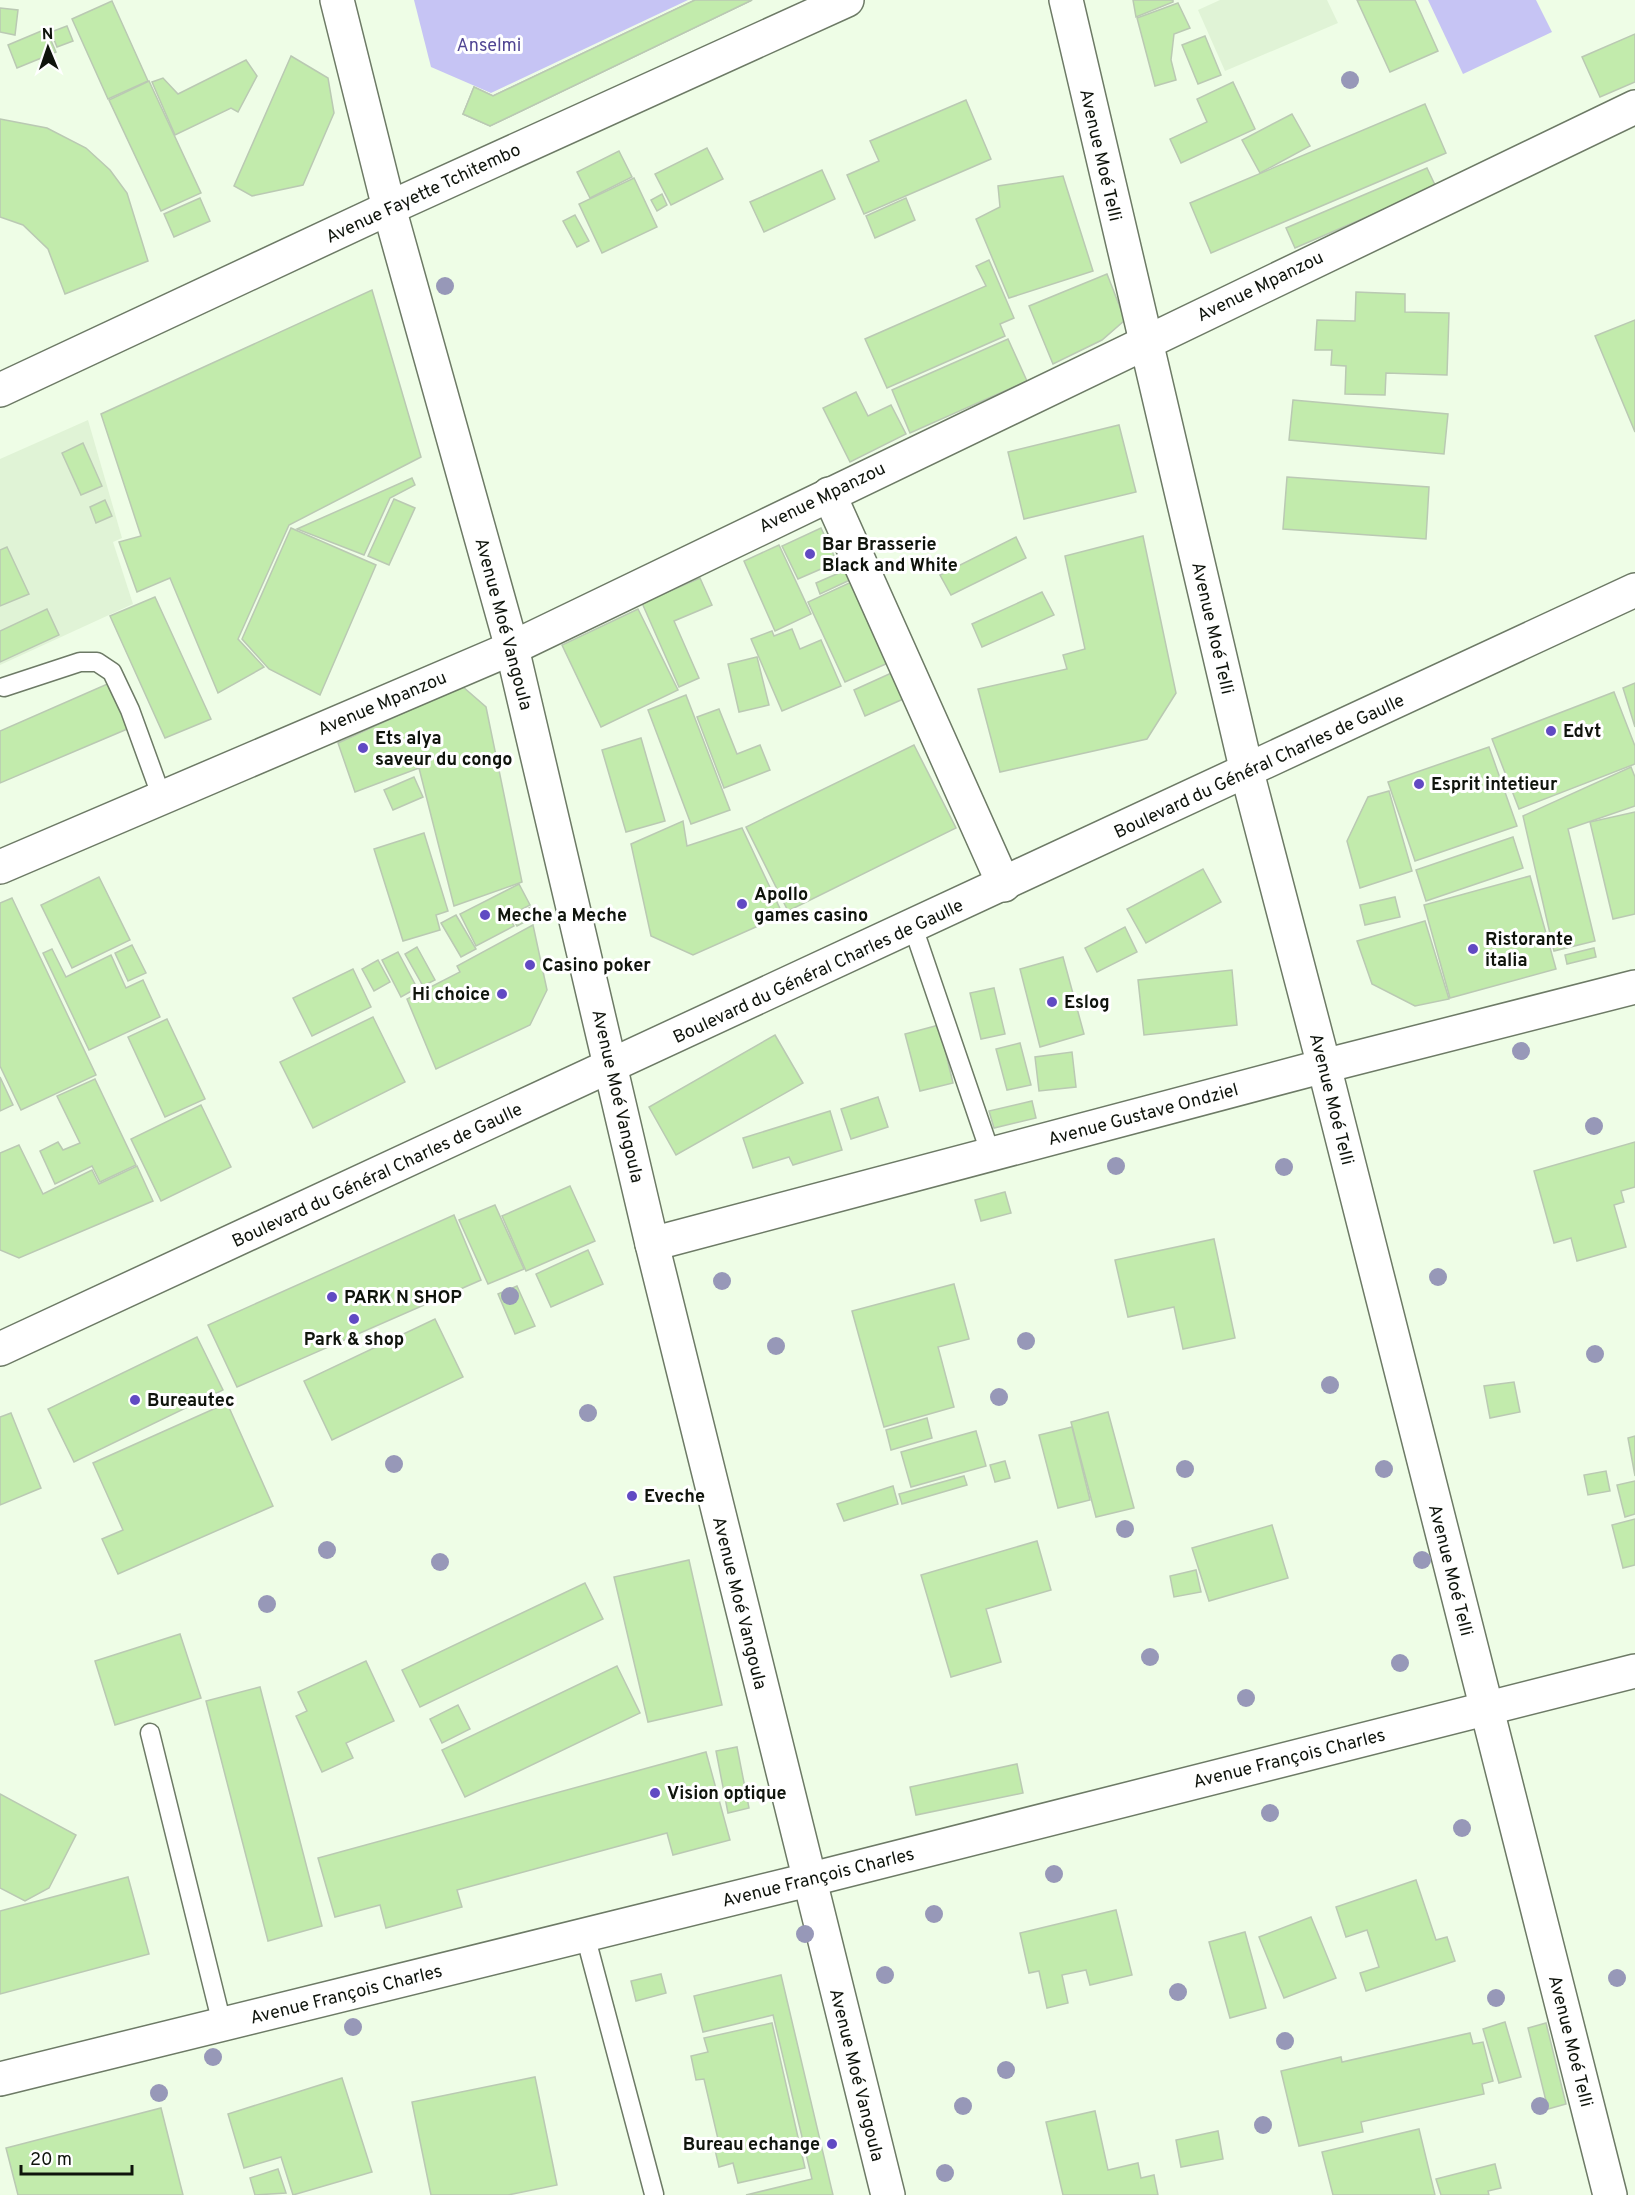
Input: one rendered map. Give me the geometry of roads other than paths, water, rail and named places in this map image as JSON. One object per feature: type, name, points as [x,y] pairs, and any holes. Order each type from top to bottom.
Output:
[{"type":"street","name":"Avenue Moé Vangoula","points":[[337,0],[388,208],[512,648],[652,1244],[888,2195]]},
{"type":"street","name":"Avenue Fayette Tchitembo","points":[[0,390],[388,208],[847,0]]},
{"type":"street","name":"Avenue Moé Telli","points":[[1066,0],[1246,772],[1324,1066],[1610,2195]]},
{"type":"street","name":"Avenue Mpanzou","points":[[0,867],[512,648],[1145,341],[1635,107]]},
{"type":"street","points":[[830,494],[1004,885]]},
{"type":"street","name":"Boulevard du Général Charles de Gaulle","points":[[0,1349],[1004,885],[1635,590]]},
{"type":"street","name":"Avenue Gustave Ondziel","points":[[652,1244],[1324,1066],[1635,987]]},
{"type":"street","name":"Avenue François Charles","points":[[0,2079],[808,1880],[1635,1671]]},
{"type":"lane","points":[[4,687],[80,662],[97,662],[112,672],[130,710],[162,798]]},
{"type":"lane","points":[[913,927],[991,1155]]},
{"type":"lane","points":[[150,1733],[222,2024]]},
{"type":"lane","points":[[585,1935],[654,2194]]},
{"type":"place","name":"Bar Brasserie Black and White","points":[[810,554]]},
{"type":"place","name":"Edvt","points":[[1551,731]]},
{"type":"place","name":"Ets alya saveur du congo","points":[[363,748]]},
{"type":"place","name":"Esprit intetieur","points":[[1419,784]]},
{"type":"place","name":"Apollo games casino","points":[[742,904]]},
{"type":"place","name":"Meche a Meche","points":[[485,915]]},
{"type":"place","name":"Ristorante italia","points":[[1473,949]]},
{"type":"place","name":"Casino poker","points":[[530,965]]},
{"type":"place","name":"Hi choice","points":[[502,994]]},
{"type":"place","name":"Eslog","points":[[1052,1002]]},
{"type":"place","name":"PARK N SHOP","points":[[332,1297]]},
{"type":"place","name":"Park & shop","points":[[354,1319]]},
{"type":"place","name":"Bureautec","points":[[135,1400]]},
{"type":"place","name":"Eveche","points":[[632,1496]]},
{"type":"place","name":"Vision optique","points":[[655,1793]]},
{"type":"place","name":"Bureau echange","points":[[832,2144]]},
{"type":"park label","name":"Anselmi","points":[[489,45]]}]
